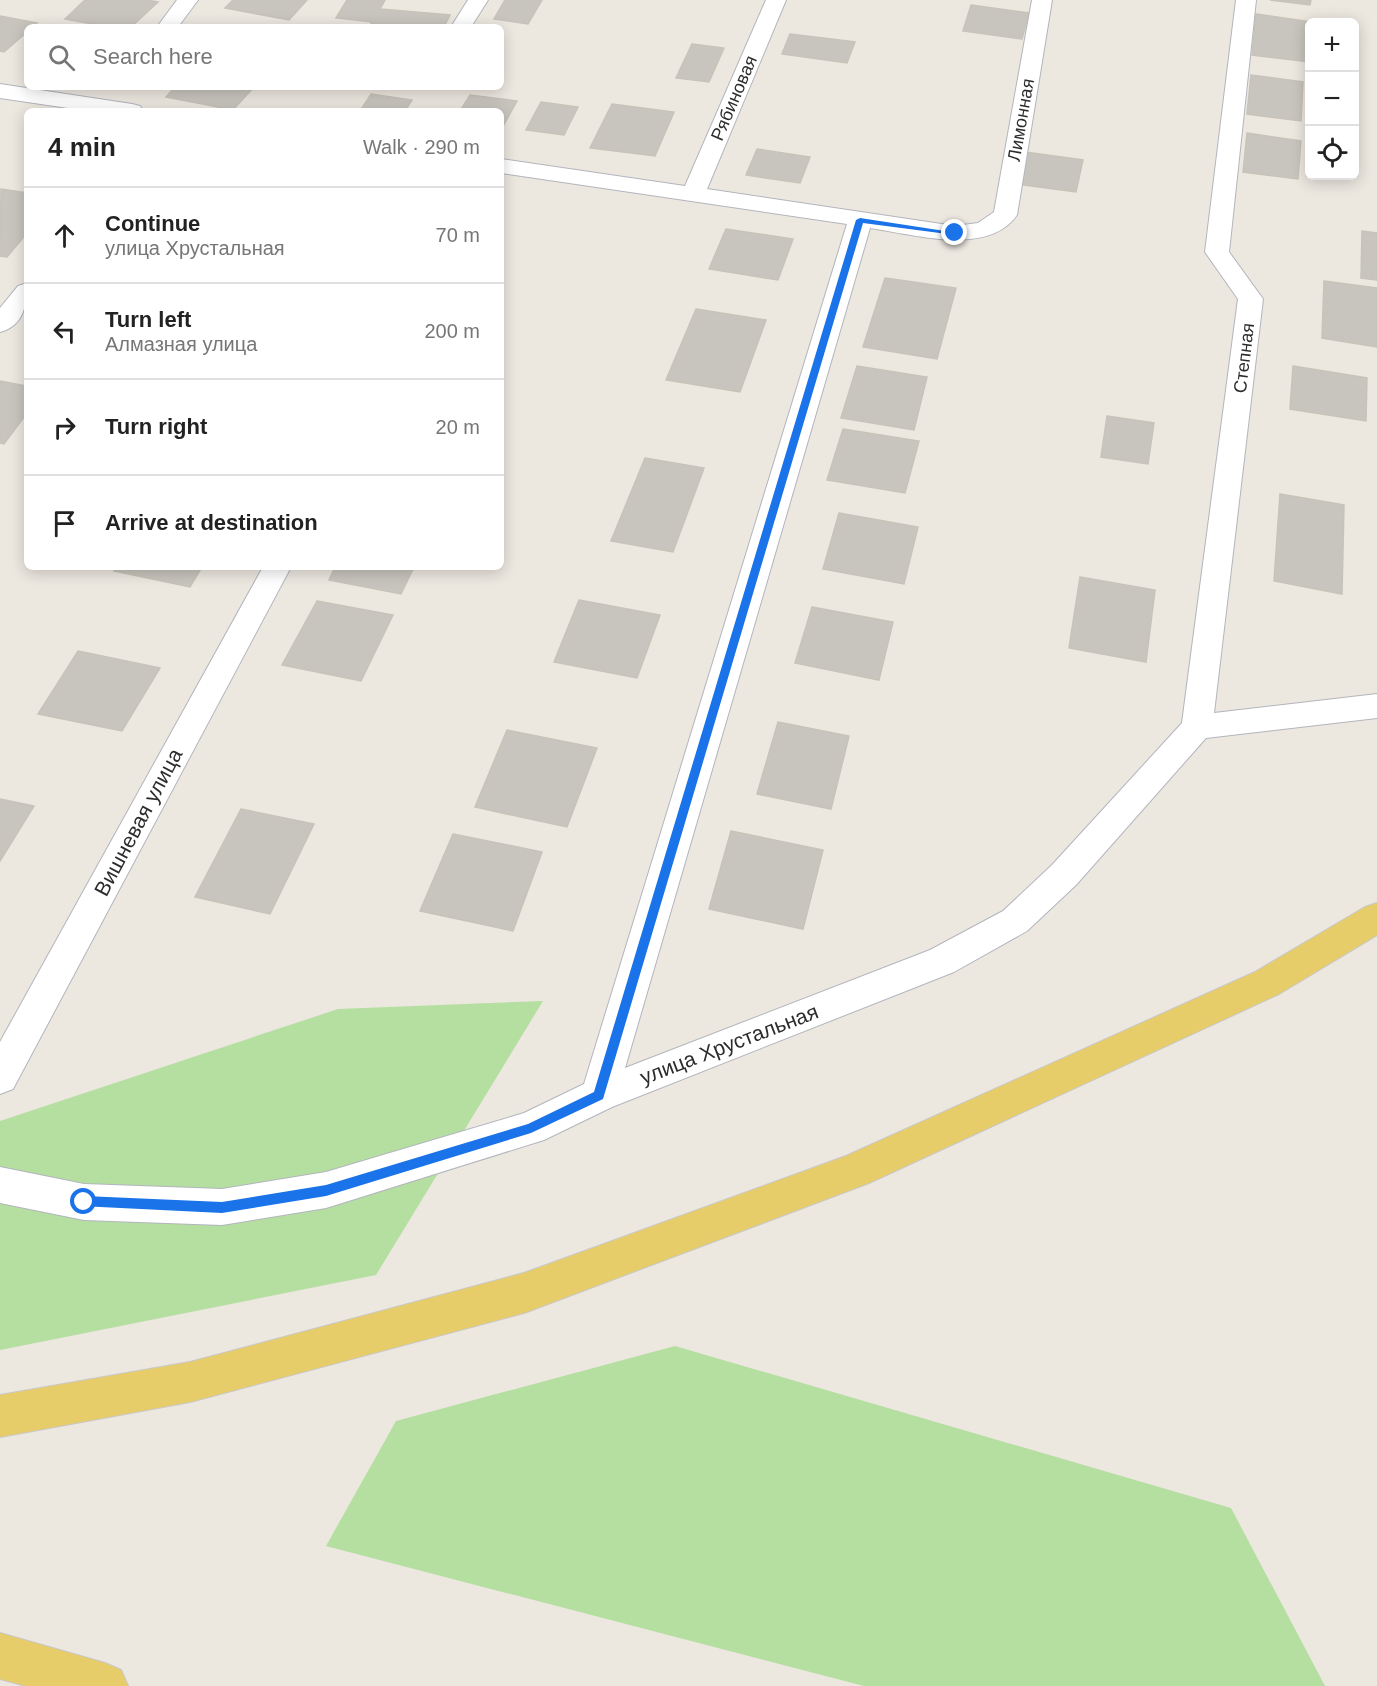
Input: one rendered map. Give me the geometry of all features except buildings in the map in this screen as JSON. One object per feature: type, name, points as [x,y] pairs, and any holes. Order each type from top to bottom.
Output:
[{"type":"main road","points":[[0,1416],[190,1382],[524,1293],[856,1170],[1267,983],[1377,917]]},
{"type":"main road","points":[[0,1656],[105,1686]]},
{"type":"street","points":[[169,24],[188,0]]},
{"type":"street","points":[[463,24],[478,0]]},
{"type":"street","name":"Рябиновая","points":[[693,195],[776,0]]},
{"type":"street","name":"Лимонная","points":[[860,220],[955,233],[984,230],[1005,214],[1042,0]]},
{"type":"street","name":"Степная","points":[[1197,727],[1251,299],[1217,252],[1246,0]]},
{"type":"street","points":[[104,107],[118,90]]},
{"type":"street","points":[[0,91],[111,108]]},
{"type":"street","points":[[504,166],[860,220],[599,1095]]},
{"type":"street","points":[[0,324],[24,295]]},
{"type":"street","name":"Вишневая улица","points":[[0,1077],[275,570]]},
{"type":"street","points":[[1197,727],[1377,706]]},
{"type":"street","name":"улица Хрустальная","points":[[0,1185],[84,1202],[222,1207],[326,1190],[531,1128],[599,1095],[942,961],[1015,921],[1064,875],[1197,727]]},
{"type":"green space","points":[[543,1001],[376,1275],[0,1350],[0,1121],[338,1009]]},
{"type":"green space","points":[[675,1346],[1231,1508],[1325,1686],[864,1686],[326,1546],[396,1421]]},
{"type":"route","points":[[84,1202],[222,1207],[326,1190],[531,1128],[599,1095],[860,220],[955,233]]}]
